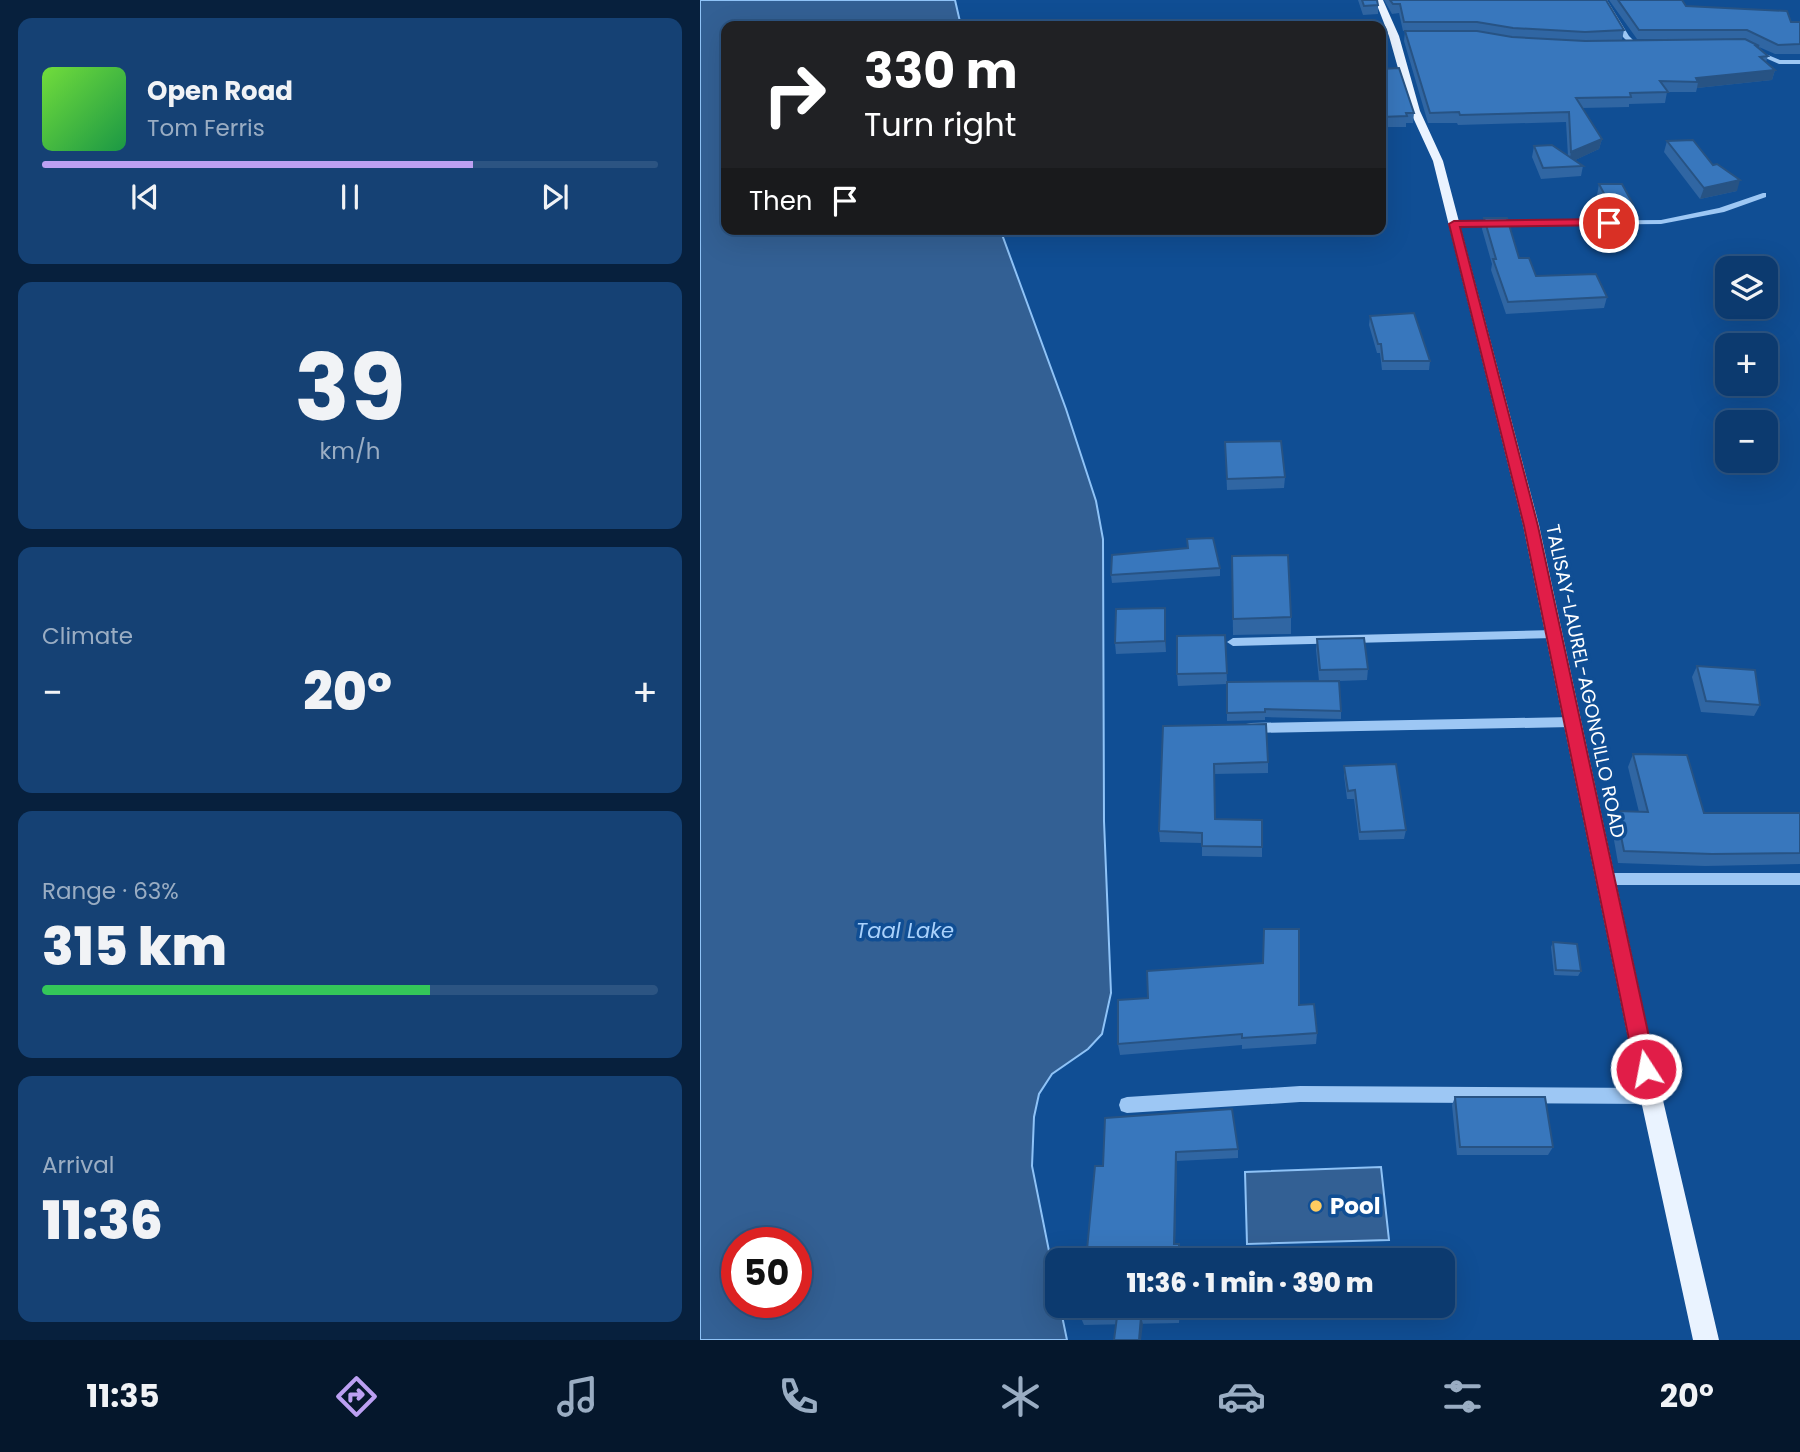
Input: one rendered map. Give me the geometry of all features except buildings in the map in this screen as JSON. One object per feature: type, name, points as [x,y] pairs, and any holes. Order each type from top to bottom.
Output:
[{"type":"main road","name":"TALISAY-LAUREL-AGONCILLO ROAD","points":[[1379,0],[1398,36],[1415,111],[1438,161],[1531,526],[1651,1096],[1706,1340]]},
{"type":"street","points":[[1604,0],[1626,37],[1638,44],[1620,44]]},
{"type":"street","points":[[1744,44],[1779,62],[1800,62]]},
{"type":"street","points":[[1454,224],[1661,222],[1721,210],[1763,195]]},
{"type":"street","points":[[1233,642],[1554,634]]},
{"type":"street","points":[[1243,728],[1572,722]]},
{"type":"street","points":[[1607,879],[1800,879]]},
{"type":"street","points":[[1127,1105],[1300,1094],[1651,1096]]},
{"type":"water","name":"Taal Lake","points":[[700,0],[955,0],[960,21],[721,21],[721,235],[1002,235],[1066,409],[1096,501],[1103,539],[1104,821],[1111,993],[1102,1034],[1088,1049],[1052,1074],[1039,1094],[1034,1117],[1032,1166],[1048,1248],[1045,1248],[1045,1318],[1062,1318],[1067,1340],[700,1340]]},
{"type":"water","name":"Pool","points":[[1381,1167],[1389,1240],[1247,1244],[1245,1172]]},
{"type":"place","name":"Pool","points":[[1316,1206]]},
{"type":"route","points":[[1609,223],[1454,224],[1531,526],[1646,1069]]}]
